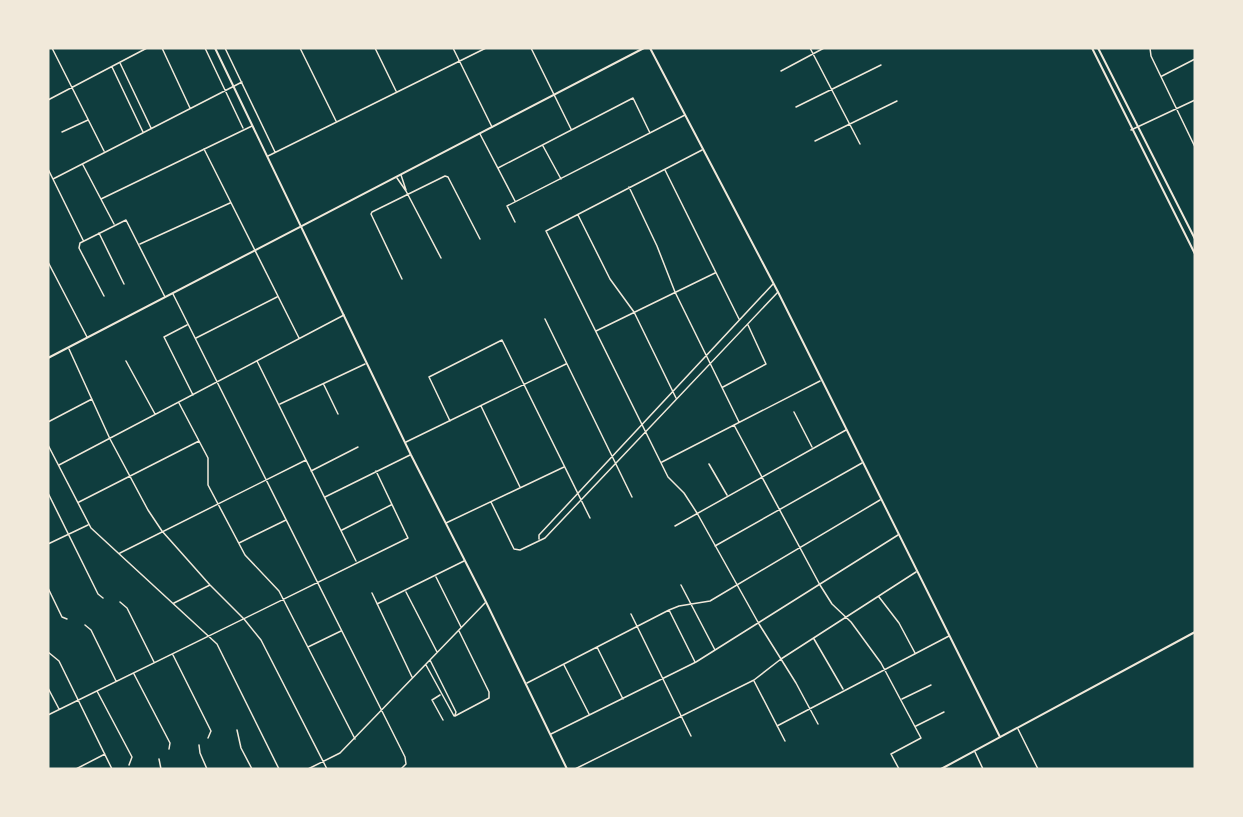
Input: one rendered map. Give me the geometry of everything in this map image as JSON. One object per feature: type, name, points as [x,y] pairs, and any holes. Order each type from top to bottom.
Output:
[{"type":"main road","points":[[215,48],[405,443],[567,769]]},
{"type":"main road","points":[[48,357],[644,48]]},
{"type":"main road","points":[[650,48],[778,292],[1000,737]]},
{"type":"main road","points":[[1092,48],[1195,254]]},
{"type":"main road","points":[[1098,48],[1195,239]]},
{"type":"main road","points":[[941,769],[1195,632]]},
{"type":"street","points":[[52,48],[104,152]]},
{"type":"street","points":[[48,100],[147,48]]},
{"type":"street","points":[[162,48],[190,109]]},
{"type":"street","points":[[205,48],[244,130]]},
{"type":"street","points":[[225,48],[275,152]]},
{"type":"street","points":[[300,48],[336,122]]},
{"type":"street","points":[[375,48],[396,91]]},
{"type":"street","points":[[453,48],[493,128]]},
{"type":"street","points":[[268,156],[486,48]]},
{"type":"street","points":[[531,48],[572,130]]},
{"type":"street","points":[[810,48],[860,144]]},
{"type":"street","points":[[781,71],[824,48]]},
{"type":"street","points":[[1150,48],[1151,56],[1194,140],[1195,147]]},
{"type":"street","points":[[1161,76],[1195,59]]},
{"type":"street","points":[[120,63],[152,129]]},
{"type":"street","points":[[796,106],[881,65]]},
{"type":"street","points":[[112,67],[144,132]]},
{"type":"street","points":[[52,178],[242,82]]},
{"type":"street","points":[[498,168],[633,98],[650,133]]},
{"type":"street","points":[[1131,130],[1195,100]]},
{"type":"street","points":[[815,141],[897,101]]},
{"type":"street","points":[[515,222],[507,206],[685,115]]},
{"type":"street","points":[[62,132],[89,120]]},
{"type":"street","points":[[101,199],[253,126]]},
{"type":"street","points":[[480,134],[515,202]]},
{"type":"street","points":[[543,145],[561,179]]},
{"type":"street","points":[[204,149],[299,339]]},
{"type":"street","points":[[703,149],[546,231],[668,477],[684,493],[697,513],[736,585],[818,724]]},
{"type":"street","points":[[82,163],[115,225]]},
{"type":"street","points":[[48,169],[84,241]]},
{"type":"street","points":[[665,169],[739,320]]},
{"type":"street","points":[[399,176],[441,258]]},
{"type":"street","points":[[402,279],[371,214],[408,194],[445,176],[448,177],[480,239]]},
{"type":"street","points":[[629,188],[657,246],[675,292],[739,422]]},
{"type":"street","points":[[139,244],[230,203]]},
{"type":"street","points":[[578,215],[610,279],[634,312],[677,399]]},
{"type":"street","points":[[104,296],[79,248],[80,243],[126,220],[165,297]]},
{"type":"street","points":[[99,233],[124,284]]},
{"type":"street","points":[[48,262],[87,337]]},
{"type":"street","points":[[596,331],[716,272]]},
{"type":"street","points":[[540,540],[539,535],[773,284]]},
{"type":"street","points":[[491,502],[514,549],[520,550],[545,538],[778,292]]},
{"type":"street","points":[[173,293],[405,757],[406,764],[401,769]]},
{"type":"street","points":[[195,338],[277,296]]},
{"type":"street","points":[[58,465],[344,315]]},
{"type":"street","points":[[545,319],[632,497]]},
{"type":"street","points":[[188,325],[164,337],[193,396]]},
{"type":"street","points":[[722,387],[766,364],[747,325]]},
{"type":"street","points":[[450,420],[429,377],[502,340],[591,518]]},
{"type":"street","points":[[68,347],[110,439],[140,496],[162,531],[244,619],[269,654],[327,769]]},
{"type":"street","points":[[126,361],[156,415]]},
{"type":"street","points":[[257,361],[356,562]]},
{"type":"street","points":[[279,405],[367,363]]},
{"type":"street","points":[[405,443],[567,363]]},
{"type":"street","points":[[661,462],[821,380]]},
{"type":"street","points":[[323,384],[338,414]]},
{"type":"street","points":[[48,422],[92,399]]},
{"type":"street","points":[[179,403],[208,458],[208,481],[218,504],[247,559],[276,588],[283,599],[355,739]]},
{"type":"street","points":[[481,406],[521,488]]},
{"type":"street","points":[[794,412],[812,448]]},
{"type":"street","points":[[734,425],[820,585],[885,669],[921,738],[891,753],[899,769]]},
{"type":"street","points":[[675,526],[846,429]]},
{"type":"street","points":[[78,503],[199,441]]},
{"type":"street","points":[[48,445],[89,524],[209,636],[221,650],[279,769]]},
{"type":"street","points":[[311,471],[358,447]]},
{"type":"street","points":[[324,497],[411,454]]},
{"type":"street","points":[[119,554],[306,460]]},
{"type":"street","points":[[715,546],[863,462]]},
{"type":"street","points":[[709,464],[727,496]]},
{"type":"street","points":[[445,524],[564,467]]},
{"type":"street","points":[[48,715],[408,538],[376,471]]},
{"type":"street","points":[[48,493],[67,535],[98,594],[103,598]]},
{"type":"street","points":[[525,684],[669,610],[710,601],[881,499]]},
{"type":"street","points":[[341,531],[392,505]]},
{"type":"street","points":[[239,543],[287,520]]},
{"type":"street","points":[[48,544],[89,524]]},
{"type":"street","points":[[550,735],[696,663],[899,535]]},
{"type":"street","points":[[377,604],[406,592],[464,561]]},
{"type":"street","points":[[575,769],[754,680],[781,659],[917,571]]},
{"type":"street","points":[[435,576],[461,628]]},
{"type":"street","points":[[173,603],[210,585]]},
{"type":"street","points":[[681,585],[715,651]]},
{"type":"street","points":[[48,588],[62,617],[67,620]]},
{"type":"street","points":[[406,592],[437,652]]},
{"type":"street","points":[[372,593],[413,678]]},
{"type":"street","points":[[879,596],[899,623],[915,653]]},
{"type":"street","points":[[120,602],[127,608],[155,663]]},
{"type":"street","points":[[308,769],[340,753],[486,603]]},
{"type":"street","points":[[669,610],[696,663]]},
{"type":"street","points":[[631,614],[691,736]]},
{"type":"street","points":[[85,625],[91,630],[117,681]]},
{"type":"street","points":[[455,716],[489,698],[489,692],[459,630]]},
{"type":"street","points":[[307,648],[342,631]]},
{"type":"street","points":[[777,726],[949,636]]},
{"type":"street","points":[[813,638],[844,690]]},
{"type":"street","points":[[597,647],[623,699]]},
{"type":"street","points":[[48,652],[59,661],[112,769]]},
{"type":"street","points":[[172,654],[211,731],[208,738]]},
{"type":"street","points":[[430,660],[456,712],[455,716]]},
{"type":"street","points":[[426,664],[452,715],[455,716]]},
{"type":"street","points":[[564,664],[590,715]]},
{"type":"street","points":[[134,673],[170,743],[169,749]]},
{"type":"street","points":[[754,680],[785,741]]},
{"type":"street","points":[[901,700],[931,685]]},
{"type":"street","points":[[48,688],[59,710]]},
{"type":"street","points":[[97,691],[132,757],[129,765]]},
{"type":"street","points":[[441,694],[432,700],[443,720]]},
{"type":"street","points":[[915,726],[944,712]]},
{"type":"street","points":[[1018,728],[1038,769]]},
{"type":"street","points":[[237,730],[241,748],[252,769]]},
{"type":"street","points":[[199,745],[207,769]]},
{"type":"street","points":[[974,751],[983,769]]},
{"type":"street","points":[[76,769],[105,754]]},
{"type":"street","points":[[159,759],[161,769]]}]
